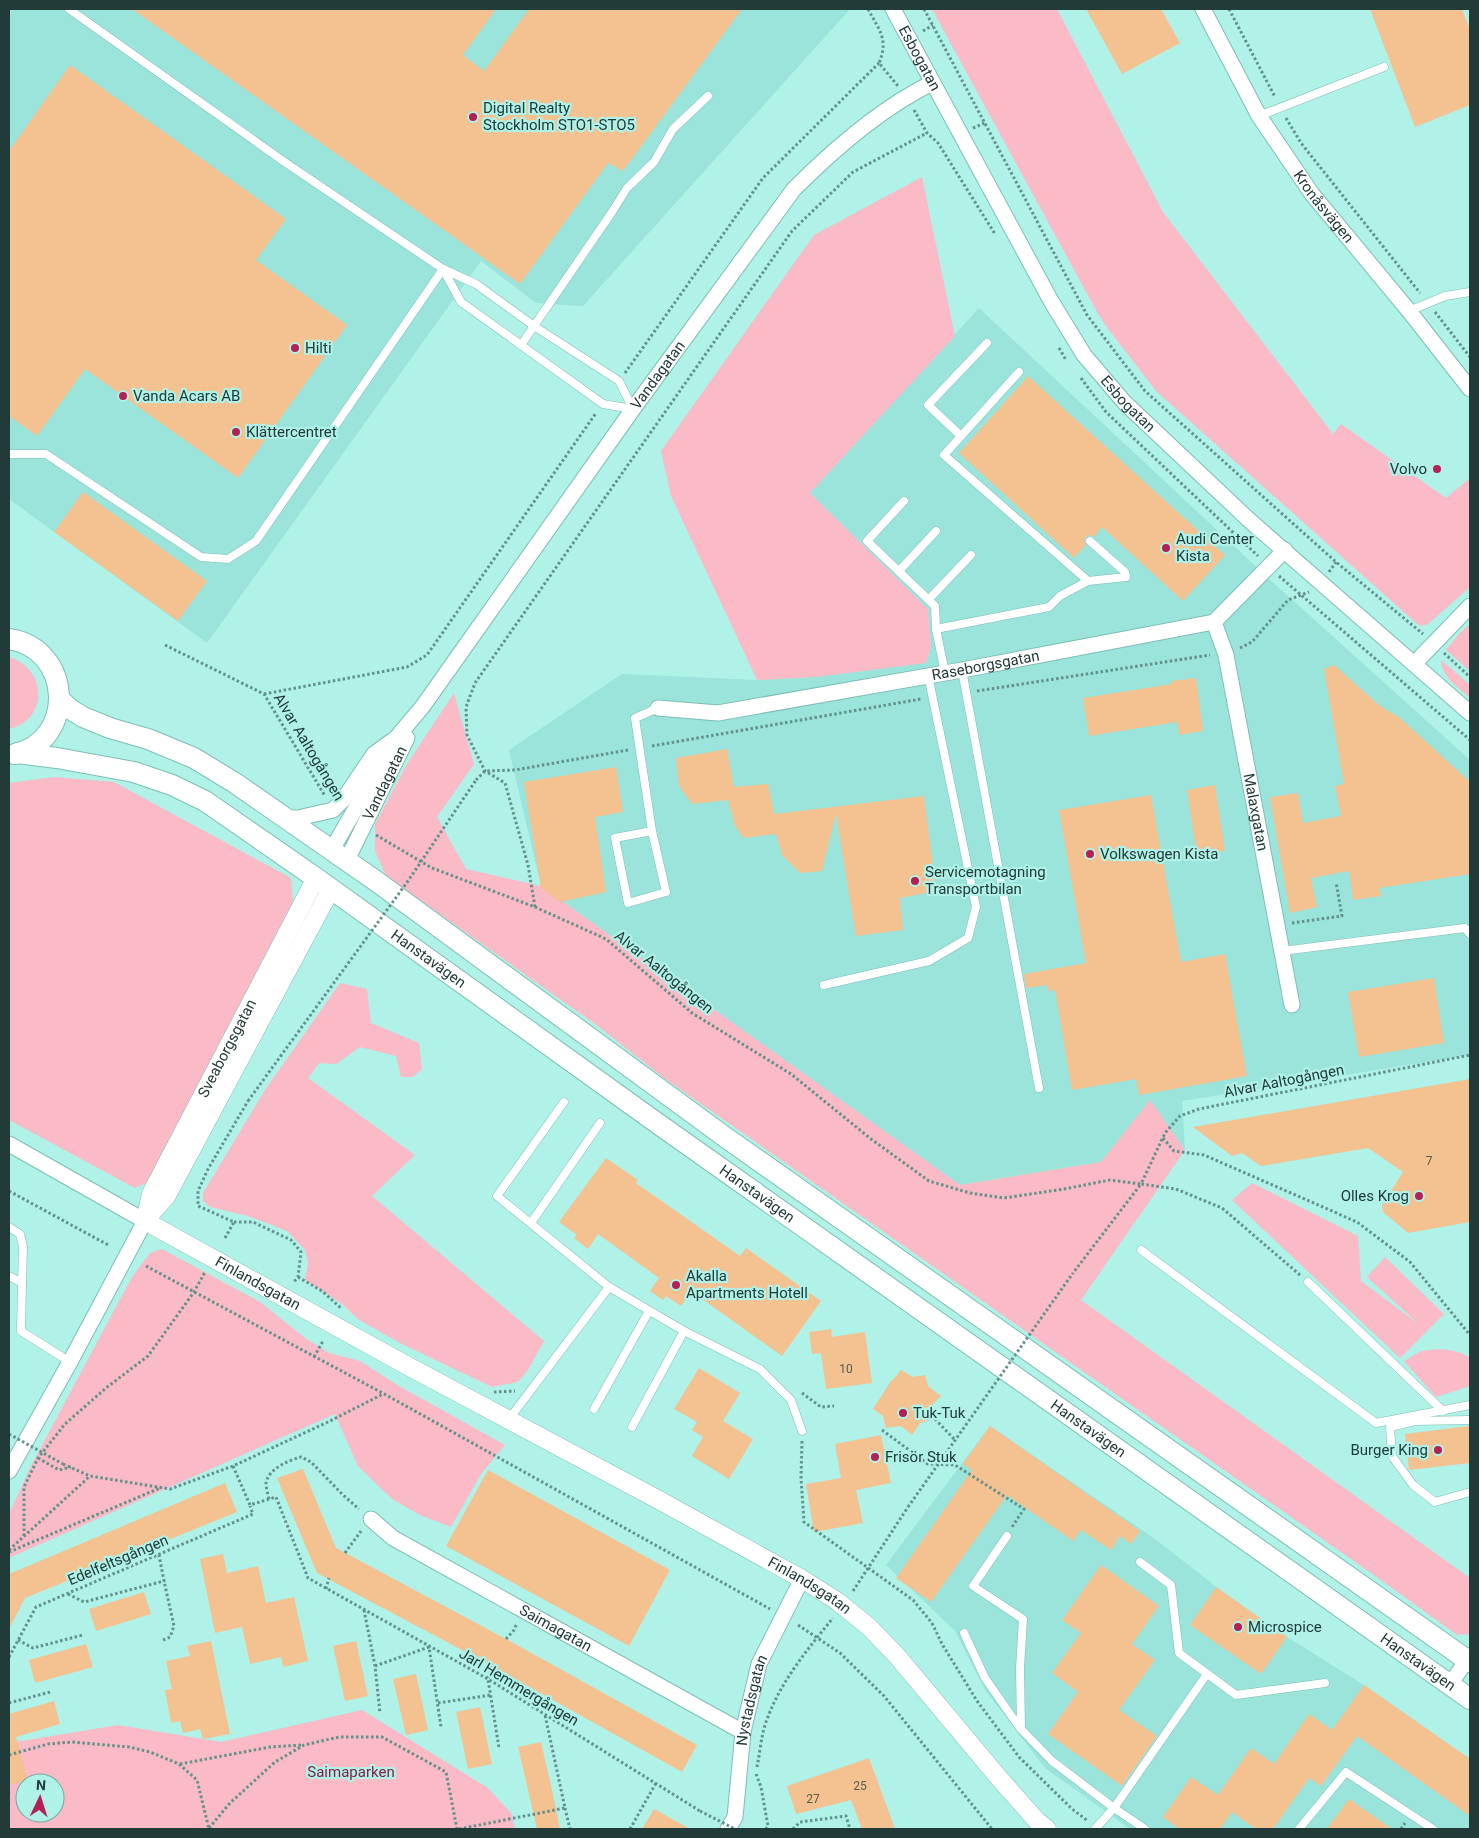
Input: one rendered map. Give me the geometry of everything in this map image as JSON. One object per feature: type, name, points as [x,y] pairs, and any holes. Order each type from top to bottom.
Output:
[{"type":"main road","points":[[9,638],[27,644],[41,654],[52,667],[58,683],[60,700],[56,717],[47,733],[34,746],[12,757]]},
{"type":"main road","name":"Hanstavägen","points":[[60,700],[70,710],[83,717],[110,728],[148,739],[194,758],[235,783],[403,902],[725,1137],[1469,1659]]},
{"type":"main road","name":"Hanstavägen","points":[[12,757],[57,758],[134,772],[172,785],[205,801],[657,1123],[1464,1691]]},
{"type":"main road","points":[[324,884],[338,856]]},
{"type":"street","name":"Esbogatan","points":[[894,9],[1051,301],[1084,355],[1126,403],[1249,520],[1470,713]]},
{"type":"street","name":"Kronåsvägen","points":[[1203,9],[1259,116],[1312,194],[1409,311],[1470,389]]},
{"type":"street","name":"Vandagatan","points":[[333,810],[343,800],[374,754],[397,737],[423,706],[633,409],[794,189],[825,158],[898,101],[932,82]]},
{"type":"street","points":[[1214,622],[1285,550]]},
{"type":"street","points":[[1414,664],[1470,606]]},
{"type":"street","name":"Malaxgatan","points":[[1214,622],[1226,655],[1292,1004]]},
{"type":"street","name":"Raseborgsgatan","points":[[658,708],[718,713],[962,670],[1214,622]]},
{"type":"street","name":"Vandagatan","points":[[338,856],[363,828],[423,706]]},
{"type":"street","name":"Vandagatan","points":[[338,856],[397,737]]},
{"type":"street","points":[[285,818],[298,818],[333,810]]},
{"type":"street","name":"Sveaborgsgatan","points":[[10,1465],[70,1362],[145,1221],[151,1194],[324,884]]},
{"type":"street","name":"Finlandsgatan","points":[[9,1144],[406,1365],[802,1579],[837,1601],[869,1627],[897,1656],[999,1778],[1047,1829]]},
{"type":"street","name":"Saimagatan","points":[[371,1518],[393,1538],[743,1732]]},
{"type":"street","name":"Nystadsgatan","points":[[728,1829],[735,1817],[743,1732],[760,1664],[802,1579]]},
{"type":"street","points":[[1464,1691],[1469,1659]]},
{"type":"lane","points":[[69,9],[286,163],[443,269],[476,284],[534,326],[619,381],[633,409]]},
{"type":"lane","points":[[1259,116],[1384,67]]},
{"type":"lane","points":[[521,345],[627,188],[654,162],[673,129],[708,96]]},
{"type":"lane","points":[[443,269],[461,302],[602,404],[633,409]]},
{"type":"lane","points":[[9,454],[46,454],[202,557],[228,559],[256,541],[443,269]]},
{"type":"lane","points":[[1409,311],[1445,296],[1470,292]]},
{"type":"lane","points":[[961,436],[928,405],[987,343]]},
{"type":"lane","points":[[1019,372],[944,455],[1088,581]]},
{"type":"lane","points":[[904,501],[867,541],[935,606],[936,629],[945,673]]},
{"type":"lane","points":[[899,571],[936,531]]},
{"type":"lane","points":[[936,629],[1048,607],[1060,596],[1088,581],[1126,577],[1125,572],[1090,541]]},
{"type":"lane","points":[[929,599],[971,555]]},
{"type":"lane","points":[[962,670],[1039,1088]]},
{"type":"lane","points":[[824,985],[929,961],[968,938],[976,907],[928,675]]},
{"type":"lane","points":[[652,831],[615,838],[628,903],[666,892],[652,831],[636,718],[658,708]]},
{"type":"lane","points":[[1282,951],[1465,928],[1470,934]]},
{"type":"lane","points":[[564,1102],[497,1196],[609,1287],[684,1331],[760,1369],[791,1400],[802,1431]]},
{"type":"lane","points":[[530,1223],[600,1123]]},
{"type":"lane","points":[[9,1227],[20,1234],[23,1246],[21,1331],[70,1362]]},
{"type":"lane","points":[[1142,1250],[1376,1423],[1470,1405]]},
{"type":"lane","points":[[9,1276],[22,1283]]},
{"type":"lane","points":[[1308,1282],[1443,1411]]},
{"type":"lane","points":[[509,1419],[609,1287]]},
{"type":"lane","points":[[594,1409],[649,1311]]},
{"type":"lane","points":[[632,1427],[684,1331]]},
{"type":"lane","points":[[1470,1420],[1415,1422],[1390,1427],[1392,1456],[1413,1485],[1435,1502],[1470,1492]]},
{"type":"lane","points":[[1006,1536],[973,1586],[1023,1619],[1020,1668],[1021,1729]]},
{"type":"lane","points":[[1140,1562],[1171,1585],[1179,1653],[1236,1695],[1325,1683]]},
{"type":"lane","points":[[964,1633],[985,1678],[1021,1729],[1052,1761],[1145,1829]]},
{"type":"lane","points":[[1096,1828],[1114,1808],[1207,1674]]},
{"type":"lane","points":[[1299,1829],[1346,1772],[1434,1829]]},
{"type":"path","points":[[924,9],[1087,315],[1145,391],[1336,562],[1433,643],[1470,677]]},
{"type":"path","points":[[1229,9],[1301,143],[1470,357]]},
{"type":"path","points":[[619,381],[763,178],[879,63]]},
{"type":"path","points":[[535,907],[528,866],[505,783],[485,771],[467,735],[466,707],[475,683],[792,231],[853,172],[927,132]]},
{"type":"path","points":[[264,694],[407,668],[427,655],[602,404]]},
{"type":"path","points":[[967,693],[1204,656],[1226,655],[1252,642],[1288,600],[1300,594],[1470,740]]},
{"type":"path","name":"Alvar Aaltogången","points":[[165,645],[264,694],[333,810]]},
{"type":"path","points":[[283,1296],[298,1277],[301,1252],[291,1240],[254,1222],[234,1222],[198,1206],[198,1191],[208,1169],[248,1101],[408,881],[476,780],[485,771],[515,770],[932,697]]},
{"type":"path","name":"Alvar Aaltogången","points":[[363,828],[432,868],[535,907],[606,939],[692,1013],[791,1074],[871,1139],[929,1181],[970,1193],[1004,1198],[1110,1180],[1141,1184]]},
{"type":"path","points":[[1277,925],[1342,916],[1336,882]]},
{"type":"path","name":"Alvar Aaltogången","points":[[854,1591],[955,1440],[1073,1273],[1141,1184],[1165,1132],[1180,1116],[1199,1109],[1470,1055]]},
{"type":"path","points":[[1163,1138],[1174,1151],[1204,1155],[1357,1222],[1410,1262],[1470,1335]]},
{"type":"path","points":[[1141,1184],[1176,1189],[1222,1208],[1308,1282]]},
{"type":"path","points":[[9,1191],[110,1246]]},
{"type":"path","points":[[224,1238],[234,1222]]},
{"type":"path","points":[[146,1266],[384,1394],[770,1609]]},
{"type":"path","points":[[24,1536],[24,1487],[38,1458],[65,1424],[106,1388],[148,1356],[194,1292],[207,1269]]},
{"type":"path","points":[[314,1356],[323,1341]]},
{"type":"path","points":[[9,1434],[63,1464],[90,1476],[170,1489],[233,1466],[384,1394]]},
{"type":"path","points":[[821,1407],[834,1406]]},
{"type":"path","points":[[935,1419],[955,1440]]},
{"type":"path","points":[[882,1430],[928,1464],[955,1465],[1024,1509],[1006,1536]]},
{"type":"path","points":[[802,1431],[801,1478],[804,1522],[913,1600],[932,1622],[942,1644],[977,1701],[1019,1757],[1072,1809],[1096,1828]]},
{"type":"path","points":[[233,1466],[250,1506],[269,1499],[266,1486],[268,1476],[272,1471],[294,1458],[301,1457],[311,1462],[343,1495],[371,1518],[345,1553]]},
{"type":"path","points":[[38,1458],[59,1470],[70,1467]]},
{"type":"path","points":[[9,1551],[90,1476]]},
{"type":"path","points":[[9,1551],[162,1488]]},
{"type":"path","name":"Jarl Hemmergången","points":[[269,1499],[276,1497],[308,1578],[488,1679],[700,1811],[734,1829]]},
{"type":"path","name":"Edelfeltsgången","points":[[9,1657],[36,1606],[253,1514],[250,1506]]},
{"type":"path","points":[[159,1555],[174,1626],[170,1636],[163,1640]]},
{"type":"path","points":[[326,1589],[329,1578]]},
{"type":"path","points":[[68,1594],[84,1602],[164,1581]]},
{"type":"path","points":[[364,1610],[375,1666],[380,1713]]},
{"type":"path","points":[[754,1783],[766,1722],[777,1695],[786,1679],[835,1616]]},
{"type":"path","points":[[798,1625],[818,1636],[840,1653],[884,1696],[992,1829]]},
{"type":"path","points":[[18,1640],[33,1648],[83,1635]]},
{"type":"path","points":[[375,1666],[429,1647],[441,1727]]},
{"type":"path","points":[[492,1666],[488,1679],[499,1748]]},
{"type":"path","points":[[9,1703],[50,1692]]},
{"type":"path","points":[[438,1703],[491,1695]]},
{"type":"path","points":[[545,1714],[570,1829]]},
{"type":"path","points":[[179,1764],[270,1747],[304,1745],[339,1736],[382,1737],[446,1772],[458,1829],[565,1808]]},
{"type":"path","points":[[9,1755],[48,1744],[72,1742],[129,1747],[150,1752],[179,1764],[197,1780],[208,1829]]},
{"type":"path","points":[[208,1829],[230,1803],[275,1762],[304,1745]]},
{"type":"path","points":[[756,1774],[761,1787],[768,1826],[766,1829]]},
{"type":"path","points":[[630,1829],[656,1783]]},
{"type":"path","points":[[793,1829],[800,1822],[846,1816],[850,1829]]},
{"type":"shaded area","points":[[9,9],[850,9],[583,306],[536,303],[481,261],[207,643],[9,499]]},
{"type":"shaded area","points":[[979,308],[1278,587],[1470,760],[1470,1055],[1182,1101],[1185,1150],[1150,1101],[1101,1162],[960,1185],[541,886],[509,750],[622,674],[757,680],[816,677],[926,662],[931,647],[928,609],[810,493]]},
{"type":"shaded area","points":[[990,1426],[1155,1539],[1219,1589],[1287,1637],[1364,1685],[1470,1759],[1470,1829],[1130,1829],[1045,1768],[985,1690],[955,1631],[886,1565]]},
{"type":"green space","points":[[932,9],[1057,9],[1163,212],[1333,434],[1341,424],[1446,498],[1470,478],[1470,587],[1428,624],[1421,626],[1415,622],[1156,391],[1097,312]]},
{"type":"green space","points":[[922,177],[955,336],[810,493],[928,609],[931,647],[926,663],[816,677],[757,680],[671,496],[661,451],[814,235]]},
{"type":"green space","points":[[1470,624],[1470,671],[1446,650]]},
{"type":"green space","points":[[9,657],[22,663],[31,672],[36,682],[38,694],[37,705],[31,716],[22,724],[9,729]]},
{"type":"green space","points":[[1441,660],[1470,685],[1470,698],[1447,677]]},
{"type":"green space","points":[[454,693],[474,764],[437,817],[466,869],[541,886],[960,1185],[1101,1162],[1150,1100],[1185,1150],[1081,1300],[1470,1578],[1470,1634],[1457,1635],[664,1078],[595,1024],[386,876],[375,851],[375,824],[407,764]]},
{"type":"green space","points":[[54,777],[114,782],[291,878],[293,901],[267,963],[150,1181],[135,1188],[9,1120],[9,783]]},
{"type":"green space","points":[[340,983],[367,989],[371,1023],[419,1043],[422,1069],[413,1077],[401,1077],[396,1056],[360,1047],[336,1064],[319,1063],[308,1078],[415,1155],[372,1196],[544,1341],[528,1370],[518,1382],[492,1387],[402,1344],[359,1320],[342,1304],[305,1280],[308,1263],[305,1250],[287,1231],[248,1216],[210,1207],[203,1201],[203,1193],[265,1090]]},
{"type":"green space","points":[[1252,1183],[1358,1236],[1361,1281],[1420,1325],[1367,1277],[1385,1257],[1444,1314],[1400,1358],[1232,1200]]},
{"type":"green space","points":[[162,1249],[260,1302],[305,1338],[329,1353],[360,1361],[399,1386],[505,1445],[481,1474],[451,1527],[422,1516],[392,1499],[358,1466],[335,1414],[9,1558],[9,1514],[32,1464],[132,1277],[150,1253]]},
{"type":"green space","points":[[1438,1349],[1459,1352],[1470,1358],[1470,1386],[1436,1397],[1404,1361],[1421,1351]]},
{"type":"green space","name":"Saimaparken","points":[[362,1710],[488,1788],[511,1813],[515,1829],[9,1829],[9,1743],[118,1725],[221,1742]]},
{"type":"building","name":"Digital Realty Stockholm STO1-STO5","points":[[132,9],[496,9],[463,55],[484,71],[529,9],[742,9],[623,171],[608,163],[520,284]]},
{"type":"building","points":[[1086,9],[1161,9],[1180,43],[1122,74]]},
{"type":"building","points":[[1370,9],[1462,9],[1470,30],[1470,105],[1415,127]]},
{"type":"building","points":[[70,65],[286,219],[256,260],[347,325],[238,478],[85,369],[37,436],[9,416],[9,151]]},
{"type":"building","points":[[1028,376],[1225,555],[1183,601],[1102,527],[1094,537],[1091,535],[1086,537],[1084,540],[1086,545],[1074,558],[959,453]]},
{"type":"building","points":[[83,492],[207,581],[178,621],[54,532]]},
{"type":"building","points":[[1334,665],[1380,706],[1400,718],[1470,782],[1470,874],[1379,888],[1381,896],[1353,900],[1349,871],[1311,878],[1317,907],[1290,913],[1270,797],[1298,793],[1303,823],[1341,816],[1335,786],[1344,784],[1324,669]]},
{"type":"building","points":[[1196,678],[1203,731],[1179,735],[1177,722],[1089,736],[1083,698],[1172,684],[1171,681]]},
{"type":"building","points":[[727,749],[734,787],[768,784],[774,814],[924,796],[936,891],[900,898],[903,930],[856,936],[836,814],[822,871],[800,873],[782,855],[776,834],[744,838],[735,826],[728,800],[692,804],[679,786],[676,758]]},
{"type":"building","points":[[616,767],[623,812],[595,817],[606,892],[560,902],[541,888],[524,782]]},
{"type":"building","points":[[1215,785],[1225,851],[1197,855],[1187,790]]},
{"type":"building","points":[[1151,795],[1181,962],[1225,954],[1247,1076],[1139,1095],[1136,1079],[1072,1090],[1055,990],[1048,991],[1047,985],[1026,988],[1024,974],[1086,963],[1059,810]]},
{"type":"building","points":[[1434,978],[1444,1043],[1359,1057],[1348,992]]},
{"type":"building","points":[[1470,1079],[1470,1222],[1408,1233],[1383,1212],[1382,1205],[1403,1172],[1368,1148],[1261,1166],[1242,1153],[1232,1156],[1193,1127]]},
{"type":"building","points":[[606,1158],[638,1180],[636,1183],[740,1256],[746,1248],[821,1301],[782,1356],[691,1291],[681,1306],[666,1296],[663,1300],[650,1291],[659,1278],[598,1234],[588,1249],[574,1238],[577,1235],[559,1222]]},
{"type":"building","points":[[831,1329],[832,1337],[865,1332],[872,1383],[826,1389],[821,1353],[812,1354],[809,1332]]},
{"type":"building","points":[[699,1368],[740,1393],[723,1421],[753,1439],[729,1479],[692,1456],[703,1437],[692,1430],[697,1422],[674,1409]]},
{"type":"building","points":[[901,1370],[913,1377],[925,1375],[928,1386],[941,1396],[932,1405],[935,1419],[920,1423],[912,1435],[901,1426],[886,1428],[883,1416],[873,1409],[891,1381]]},
{"type":"building","points":[[990,1426],[1140,1531],[1131,1544],[1120,1536],[1111,1550],[1081,1530],[1073,1541],[1007,1495],[931,1602],[896,1578],[972,1470],[963,1464]]},
{"type":"building","name":"Burger King","points":[[1469,1426],[1470,1463],[1409,1470],[1405,1434]]},
{"type":"building","points":[[881,1435],[891,1483],[856,1490],[863,1523],[814,1532],[806,1484],[841,1478],[835,1444]]},
{"type":"building","points":[[303,1469],[336,1548],[506,1639],[697,1745],[682,1772],[492,1666],[317,1573],[277,1478]]},
{"type":"building","points":[[488,1470],[670,1570],[629,1646],[446,1546]]},
{"type":"building","points":[[225,1483],[237,1512],[25,1598],[9,1629],[9,1574]]},
{"type":"building","points":[[223,1554],[227,1573],[258,1566],[266,1603],[294,1597],[308,1661],[283,1667],[281,1657],[250,1664],[242,1627],[215,1633],[200,1559]]},
{"type":"building","points":[[1101,1565],[1159,1606],[1132,1644],[1155,1660],[1119,1710],[1157,1736],[1122,1786],[1048,1734],[1078,1692],[1052,1673],[1081,1633],[1062,1620]]},
{"type":"building","points":[[1216,1587],[1287,1637],[1261,1674],[1190,1625]]},
{"type":"building","points":[[144,1592],[151,1614],[96,1631],[89,1609]]},
{"type":"building","points":[[211,1641],[230,1734],[203,1739],[200,1729],[183,1733],[180,1721],[171,1723],[165,1690],[172,1689],[166,1661],[190,1656],[187,1646]]},
{"type":"building","points":[[356,1641],[368,1696],[345,1701],[333,1646]]},
{"type":"building","points":[[86,1644],[93,1667],[35,1683],[29,1660]]},
{"type":"building","points":[[416,1674],[428,1730],[406,1735],[393,1679]]},
{"type":"building","points":[[1364,1685],[1470,1759],[1470,1816],[1357,1736],[1321,1786],[1309,1778],[1273,1829],[1256,1829],[1232,1812],[1220,1829],[1179,1829],[1163,1817],[1191,1777],[1218,1795],[1251,1748],[1274,1764],[1309,1714],[1332,1730]]},
{"type":"building","points":[[54,1701],[60,1724],[16,1737],[26,1773],[15,1773],[15,1783],[9,1785],[9,1714]]},
{"type":"building","points":[[480,1707],[492,1764],[468,1769],[456,1712]]},
{"type":"building","points":[[541,1742],[560,1829],[537,1829],[518,1747]]},
{"type":"building","points":[[869,1758],[895,1829],[862,1829],[851,1800],[796,1814],[787,1786]]},
{"type":"building","points":[[1349,1799],[1392,1829],[1327,1829]]},
{"type":"building","points":[[654,1809],[690,1829],[642,1829]]},
{"type":"place","name":"Digital Realty Stockholm STO1-STO5","points":[[473,117]]},
{"type":"place","name":"Hilti","points":[[295,348]]},
{"type":"place","name":"Vanda Acars AB","points":[[123,396]]},
{"type":"place","name":"Klättercentret","points":[[236,432]]},
{"type":"place","name":"Volvo","points":[[1437,469]]},
{"type":"place","name":"Audi Center Kista","points":[[1166,548]]},
{"type":"place","name":"Volkswagen Kista","points":[[1090,854]]},
{"type":"place","name":"Servicemotagning Transportbilan","points":[[915,881]]},
{"type":"place","name":"Olles Krog","points":[[1419,1196]]},
{"type":"place","name":"Akalla Apartments Hotell","points":[[676,1285]]},
{"type":"place","name":"Tuk-Tuk","points":[[903,1413]]},
{"type":"place","name":"Burger King","points":[[1438,1450]]},
{"type":"place","name":"Frisör Stuk","points":[[875,1457]]},
{"type":"place","name":"Microspice","points":[[1238,1627]]}]
